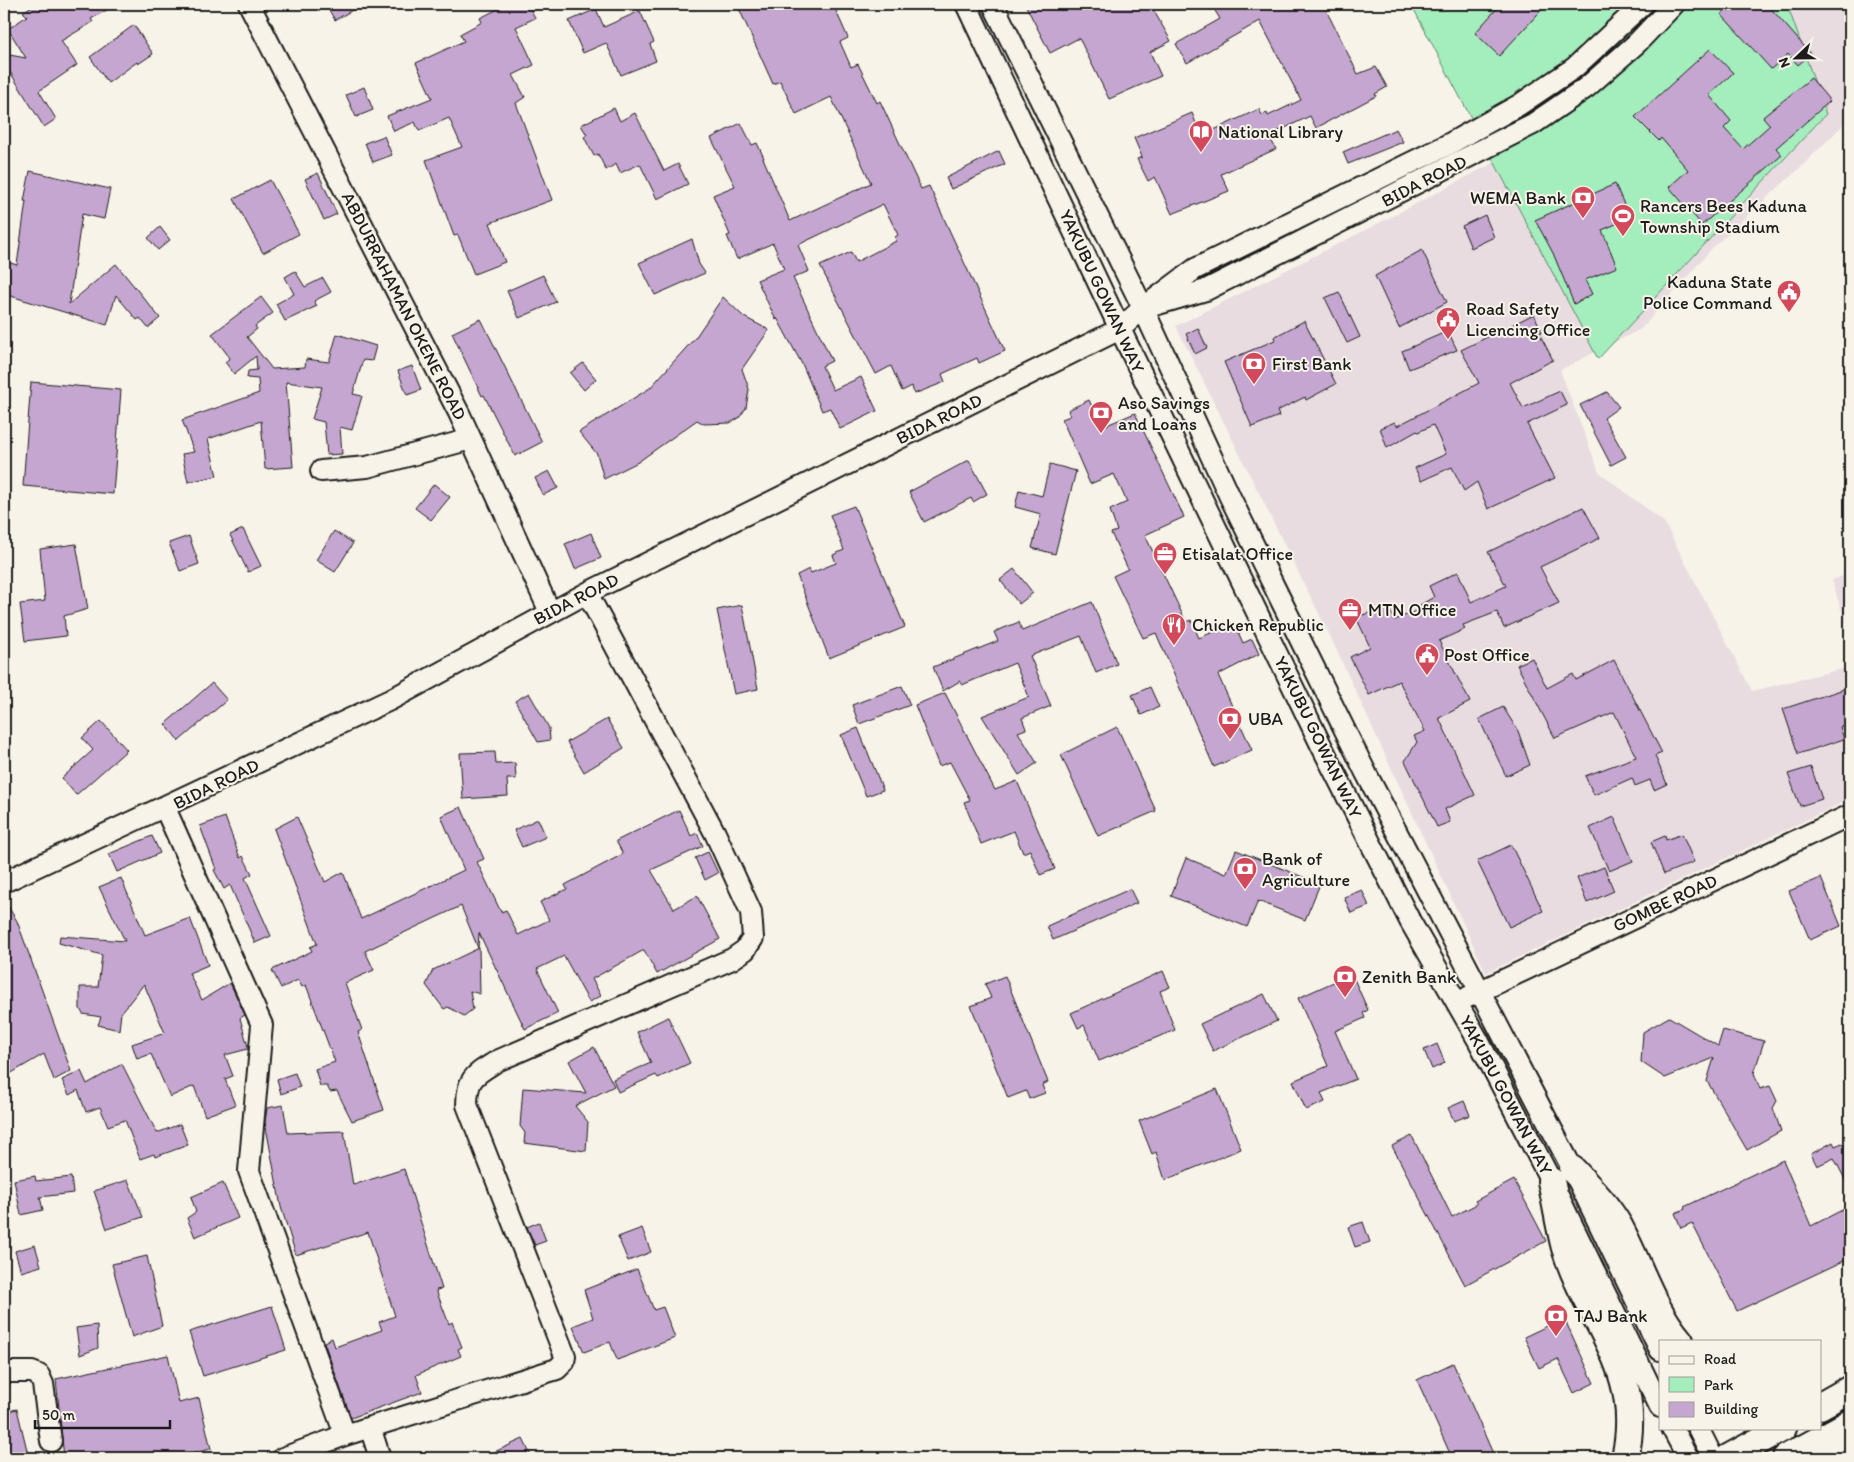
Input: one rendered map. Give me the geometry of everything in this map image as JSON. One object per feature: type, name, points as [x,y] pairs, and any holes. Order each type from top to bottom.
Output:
[{"type":"main road","points":[[1562,1175],[1596,1195],[1618,1224],[1654,1298],[1679,1340]]},
{"type":"main road","points":[[1562,1175],[1565,1248],[1623,1378],[1630,1406],[1630,1437],[1625,1458]]},
{"type":"main road","points":[[1786,1458],[1848,1424]]},
{"type":"main road","points":[[1833,1458],[1848,1424]]},
{"type":"main road","points":[[1728,1458],[1774,1434]]},
{"type":"street","name":"ABDURRAHAMAN OKENE ROAD","points":[[249,4],[471,439],[550,612]]},
{"type":"street","name":"YAKUBU GOWAN WAY","points":[[966,4],[1120,329],[1336,774],[1410,921],[1456,1002],[1562,1175],[1659,1348]]},
{"type":"street","name":"YAKUBU GOWAN WAY","points":[[992,4],[1143,308],[1226,488],[1357,755],[1480,991],[1562,1175],[1659,1405]]},
{"type":"street","name":"BIDA ROAD","points":[[4,882],[165,808],[390,700],[587,593],[1120,329],[1143,308],[1196,269],[1449,144],[1519,105],[1574,68],[1643,4]]},
{"type":"street","name":"BIDA ROAD","points":[[1143,308],[1206,290],[1533,124],[1587,87],[1637,43],[1674,4]]},
{"type":"street","points":[[321,471],[367,467],[471,439]]},
{"type":"street","points":[[283,1458],[345,1435],[557,1369],[564,1362],[565,1356],[467,1105],[467,1088],[473,1076],[498,1061],[732,959],[745,950],[753,938],[750,912],[715,833],[587,593]]},
{"type":"street","points":[[165,808],[262,1025],[250,1171],[345,1435]]},
{"type":"street","name":"GOMBE ROAD","points":[[1456,1002],[1850,815]]},
{"type":"street","points":[[4,1372],[32,1372],[39,1375],[43,1384],[51,1441]]},
{"type":"street","points":[[370,1427],[380,1458]]},
{"type":"street","points":[[1673,1430],[1688,1458]]},
{"type":"street","points":[[1699,1430],[1713,1458]]},
{"type":"shaded area","points":[[1700,4],[1850,4],[1850,118],[1802,166],[1714,246],[1641,329],[1560,370],[1599,472],[1664,522],[1752,691],[1850,667],[1850,799],[1486,973],[1330,636],[1176,326],[1387,219],[1555,130]]},
{"type":"shaded area","points":[[1850,573],[1850,638],[1832,580]]},
{"type":"green space","name":"Rancers Bees Kaduna Township Stadium","points":[[1411,4],[1787,4],[1826,114],[1598,359]]},
{"type":"building","points":[[35,4],[117,4],[91,19],[93,22],[61,41],[77,65],[39,91],[56,119],[44,127],[10,72],[4,76],[4,54],[26,58],[8,29],[27,16],[23,12]]},
{"type":"building","points":[[325,4],[363,4],[335,20]]},
{"type":"building","points":[[508,4],[528,4],[535,18],[516,27],[534,65],[513,75],[525,97],[516,103],[552,200],[490,223],[505,262],[474,274],[458,235],[454,236],[426,160],[462,147],[449,118],[419,131],[415,122],[394,131],[387,116],[432,98],[416,63],[464,41],[460,34],[482,22],[480,18]]},
{"type":"building","points":[[737,4],[833,4],[848,38],[840,42],[851,67],[858,64],[877,103],[880,101],[921,189],[929,186],[1005,351],[979,363],[977,358],[942,374],[945,382],[914,394],[912,386],[902,391],[891,366],[876,374],[820,266],[851,252],[856,262],[896,241],[895,237],[898,235],[883,204],[798,245],[809,271],[793,278],[832,361],[822,366],[833,390],[861,377],[877,411],[840,429],[830,408],[822,411],[803,366],[777,318],[776,320],[757,280],[784,269],[773,243],[737,259],[727,236],[730,235],[713,195],[735,186],[711,138],[741,123],[752,145],[757,143],[790,221],[871,183],[831,97],[796,114],[780,81],[773,84]]},
{"type":"building","points":[[1025,4],[1150,4],[1171,41],[1150,52],[1161,76],[1109,99],[1079,38],[1050,53]]},
{"type":"building","points":[[1211,4],[1323,4],[1358,74],[1376,67],[1387,87],[1375,94],[1376,96],[1316,128],[1310,116],[1277,132],[1279,136],[1271,140],[1276,149],[1221,174],[1229,191],[1172,214],[1155,177],[1148,181],[1137,159],[1142,157],[1134,138],[1192,113],[1201,136],[1259,109],[1262,115],[1267,113],[1268,116],[1301,100],[1260,21],[1187,63],[1176,44],[1220,19]]},
{"type":"building","points":[[1501,4],[1547,4],[1499,56],[1475,33]]},
{"type":"building","points":[[1733,4],[1767,4],[1811,54],[1798,65],[1788,54],[1771,69],[1721,14]]},
{"type":"building","points":[[596,9],[604,27],[640,11],[654,42],[650,44],[656,61],[621,75],[606,43],[583,53],[569,21]]},
{"type":"building","points":[[134,25],[153,54],[138,64],[137,62],[108,83],[90,57]]},
{"type":"building","points":[[1710,49],[1733,73],[1709,95],[1731,121],[1724,128],[1743,149],[1770,125],[1763,117],[1811,78],[1830,101],[1776,148],[1782,155],[1702,225],[1669,187],[1688,170],[1661,138],[1659,141],[1635,117]]},
{"type":"building","points":[[364,87],[373,110],[356,117],[346,95]]},
{"type":"building","points":[[614,108],[620,121],[635,113],[664,171],[678,164],[688,184],[657,199],[640,164],[620,173],[616,164],[606,170],[598,154],[594,156],[584,137],[587,135],[581,125]]},
{"type":"building","points":[[1396,129],[1403,142],[1348,164],[1343,152]]},
{"type":"building","points":[[384,136],[392,155],[373,162],[365,143]]},
{"type":"building","points":[[999,151],[1005,164],[951,189],[946,178]]},
{"type":"building","points":[[30,171],[110,189],[104,219],[82,214],[69,304],[116,264],[160,318],[148,328],[140,318],[137,320],[116,295],[107,325],[4,294],[4,261],[17,265],[26,201],[24,201]]},
{"type":"building","points":[[318,173],[337,214],[324,220],[305,179]]},
{"type":"building","points":[[270,180],[299,234],[263,253],[234,199]]},
{"type":"building","points":[[1615,184],[1630,218],[1602,230],[1617,267],[1585,280],[1592,294],[1574,304],[1553,253],[1535,220]]},
{"type":"building","points":[[1485,215],[1494,237],[1471,248],[1462,226]]},
{"type":"building","points":[[160,227],[170,240],[158,250],[148,238]]},
{"type":"building","points":[[692,239],[699,264],[705,273],[655,295],[639,263]]},
{"type":"building","points":[[1422,250],[1447,302],[1399,328],[1375,276]]},
{"type":"building","points":[[295,271],[305,287],[323,278],[331,292],[314,301],[317,306],[285,321],[276,304],[294,294],[285,277]]},
{"type":"building","points":[[543,275],[556,302],[519,318],[507,291]]},
{"type":"building","points":[[1339,292],[1360,337],[1347,343],[1325,298]]},
{"type":"building","points":[[261,297],[273,313],[255,326],[257,329],[247,337],[272,369],[305,367],[306,359],[329,362],[337,334],[376,346],[372,361],[363,360],[353,394],[362,396],[352,430],[340,427],[342,454],[327,455],[324,422],[312,419],[322,387],[286,382],[293,467],[265,469],[261,421],[208,439],[217,476],[188,482],[182,454],[194,452],[182,420],[259,393],[258,379],[247,378],[248,371],[257,370],[256,356],[234,374],[225,362],[230,358],[212,334]]},
{"type":"building","points":[[723,297],[744,317],[769,330],[742,369],[749,389],[746,408],[739,418],[730,423],[704,424],[697,420],[638,462],[604,479],[597,454],[579,432],[650,388],[695,338]]},
{"type":"building","points":[[1534,314],[1542,332],[1539,333],[1553,360],[1510,383],[1523,408],[1560,391],[1567,405],[1527,424],[1555,478],[1488,509],[1477,482],[1464,491],[1452,467],[1421,481],[1415,468],[1446,454],[1433,425],[1417,431],[1387,448],[1380,428],[1395,422],[1397,426],[1479,383],[1461,350]]},
{"type":"building","points":[[481,319],[542,442],[515,456],[484,395],[482,396],[452,333]]},
{"type":"building","points":[[1304,321],[1336,384],[1306,400],[1305,397],[1277,411],[1279,416],[1252,427],[1224,362],[1275,340],[1274,337]]},
{"type":"building","points":[[1198,328],[1207,348],[1195,354],[1186,334]]},
{"type":"building","points":[[1448,331],[1457,350],[1409,369],[1402,351]]},
{"type":"building","points":[[583,363],[596,379],[584,390],[570,373]]},
{"type":"building","points":[[412,366],[421,390],[407,395],[398,371]]},
{"type":"building","points":[[31,382],[121,390],[113,494],[23,486]]},
{"type":"building","points":[[1607,392],[1619,407],[1604,418],[1626,457],[1611,465],[1580,405]]},
{"type":"building","points":[[1089,400],[1102,427],[1135,413],[1184,517],[1145,535],[1186,622],[1191,620],[1199,638],[1234,623],[1243,643],[1252,639],[1259,654],[1218,675],[1252,750],[1214,767],[1156,633],[1143,638],[1113,576],[1128,569],[1111,533],[1117,531],[1110,510],[1127,502],[1114,474],[1090,484],[1062,419],[1070,416],[1068,410]]},
{"type":"building","points":[[969,460],[987,494],[973,502],[971,498],[924,522],[909,492]]},
{"type":"building","points":[[1050,464],[1076,471],[1055,554],[1032,548],[1041,514],[1015,507],[1019,490],[1042,496]]},
{"type":"building","points":[[549,471],[558,488],[543,495],[535,478]]},
{"type":"building","points":[[434,484],[450,497],[431,520],[415,508]]},
{"type":"building","points":[[854,506],[905,627],[829,658],[797,575],[809,569],[811,573],[836,563],[833,555],[844,550],[830,515]]},
{"type":"building","points":[[1583,507],[1600,538],[1540,567],[1559,603],[1504,628],[1497,612],[1463,625],[1465,629],[1439,641],[1470,702],[1439,718],[1475,795],[1445,809],[1450,822],[1437,827],[1405,761],[1417,742],[1414,736],[1425,731],[1399,681],[1369,695],[1350,657],[1370,647],[1356,617],[1388,607],[1395,620],[1420,609],[1418,606],[1434,597],[1429,586],[1458,572],[1471,602],[1506,586],[1488,552]]},
{"type":"building","points":[[243,529],[261,566],[248,572],[230,535]]},
{"type":"building","points":[[334,531],[353,543],[335,572],[316,560]]},
{"type":"building","points":[[591,533],[601,558],[575,569],[565,544]]},
{"type":"building","points":[[189,536],[199,564],[180,571],[169,543]]},
{"type":"building","points":[[76,544],[88,609],[64,616],[66,636],[25,641],[20,604],[45,601],[40,549]]},
{"type":"building","points":[[1014,569],[1033,593],[1019,604],[1000,580]]},
{"type":"building","points":[[1092,602],[1117,664],[1096,673],[1081,636],[1030,656],[1051,706],[1022,718],[1026,729],[1018,732],[1037,763],[1019,775],[982,716],[1029,697],[1015,663],[962,685],[960,681],[943,691],[933,667],[998,641],[994,632],[1019,622],[1022,631]]},
{"type":"building","points":[[742,605],[758,689],[734,694],[717,610]]},
{"type":"building","points":[[1532,658],[1547,688],[1573,674],[1576,680],[1614,660],[1662,753],[1655,756],[1667,784],[1654,790],[1650,780],[1635,786],[1632,778],[1594,795],[1585,776],[1636,757],[1614,712],[1555,738],[1517,665]]},
{"type":"building","points":[[212,683],[227,700],[179,741],[165,724]]},
{"type":"building","points":[[902,686],[910,705],[859,724],[852,705]]},
{"type":"building","points":[[1150,687],[1159,707],[1141,715],[1132,695]]},
{"type":"building","points":[[1850,687],[1850,724],[1840,727],[1844,739],[1798,754],[1783,709]]},
{"type":"building","points":[[529,693],[549,728],[550,740],[538,742],[515,701]]},
{"type":"building","points":[[945,693],[995,790],[1017,781],[1055,869],[1040,875],[1030,850],[1023,853],[1014,831],[981,844],[964,802],[970,800],[950,762],[939,766],[915,705]]},
{"type":"building","points":[[1503,707],[1518,731],[1530,765],[1506,776],[1479,719]]},
{"type":"building","points":[[607,719],[624,748],[584,772],[567,742]]},
{"type":"building","points":[[101,721],[127,750],[76,795],[62,778],[93,750],[82,738]]},
{"type":"building","points":[[1117,727],[1156,811],[1098,836],[1061,755]]},
{"type":"building","points":[[858,728],[883,790],[866,796],[841,735]]},
{"type":"building","points":[[495,752],[496,764],[515,763],[516,779],[507,779],[508,796],[463,799],[460,753]]},
{"type":"building","points":[[1811,767],[1822,799],[1800,806],[1788,774]]},
{"type":"building","points":[[461,807],[484,859],[477,862],[501,912],[506,910],[518,935],[549,920],[540,902],[567,889],[565,885],[623,854],[616,841],[679,810],[691,836],[697,833],[703,846],[651,870],[674,909],[697,896],[720,939],[657,974],[644,950],[592,979],[601,996],[589,1002],[564,956],[537,969],[558,1013],[525,1029],[479,933],[478,948],[461,906],[365,951],[374,970],[345,983],[362,1030],[358,1032],[384,1110],[352,1121],[337,1091],[330,1092],[327,1086],[320,1086],[315,1069],[335,1062],[306,985],[302,987],[298,980],[281,988],[272,970],[312,951],[310,947],[317,944],[274,829],[297,817],[325,882],[343,872],[361,919],[464,870],[441,816]]},
{"type":"building","points":[[225,817],[240,858],[243,856],[252,874],[245,878],[271,936],[255,943],[230,885],[224,889],[214,870],[216,869],[200,826]]},
{"type":"building","points":[[1614,817],[1633,861],[1609,871],[1590,828]]},
{"type":"building","points":[[538,819],[546,837],[522,847],[514,830]]},
{"type":"building","points":[[1682,834],[1694,862],[1664,874],[1651,842],[1665,836],[1666,840]]},
{"type":"building","points":[[152,836],[160,853],[117,872],[109,854]]},
{"type":"building","points":[[1511,845],[1543,911],[1509,927],[1477,861]]},
{"type":"building","name":"Bank of Agriculture","points":[[1236,850],[1320,884],[1305,920],[1258,901],[1247,927],[1171,896],[1186,858],[1226,874]]},
{"type":"building","points":[[708,852],[718,873],[705,880],[695,858]]},
{"type":"building","points":[[1604,867],[1614,891],[1587,903],[1577,878]]},
{"type":"building","points":[[121,878],[145,935],[190,918],[208,965],[189,973],[202,1000],[230,983],[245,1015],[240,1018],[248,1047],[248,1049],[225,1055],[233,1076],[225,1079],[235,1105],[205,1116],[194,1086],[170,1097],[151,1054],[137,1059],[132,1044],[165,1033],[144,984],[121,1013],[119,1030],[98,1025],[101,1017],[83,1014],[80,1009],[80,987],[98,987],[102,955],[59,943],[60,936],[125,941],[99,887]]},
{"type":"building","points":[[1821,878],[1841,926],[1810,940],[1789,891]]},
{"type":"building","points":[[1130,889],[1137,903],[1053,940],[1047,926]]},
{"type":"building","points":[[1362,890],[1369,906],[1351,913],[1344,897]]},
{"type":"building","points":[[4,900],[17,921],[71,1071],[54,1080],[44,1054],[8,1075],[4,1067]]},
{"type":"building","points":[[479,948],[480,994],[470,991],[473,1009],[464,1016],[448,1007],[444,1009],[426,985],[433,970]]},
{"type":"building","points":[[1163,971],[1170,987],[1160,991],[1175,1030],[1099,1061],[1084,1025],[1078,1028],[1071,1013]]},
{"type":"building","points":[[1005,976],[1048,1082],[1042,1085],[1045,1093],[1029,1099],[1026,1091],[1008,1098],[971,1006],[991,998],[985,984]]},
{"type":"building","points":[[1347,976],[1349,981],[1354,979],[1368,1010],[1363,1013],[1365,1018],[1335,1031],[1356,1079],[1321,1093],[1325,1102],[1306,1110],[1293,1081],[1328,1066],[1298,998]]},
{"type":"building","points":[[1264,994],[1277,1021],[1213,1051],[1200,1024]]},
{"type":"building","points":[[668,1017],[690,1063],[658,1078],[656,1075],[618,1092],[613,1079],[651,1063],[637,1032]]},
{"type":"building","points":[[1669,1017],[1718,1046],[1723,1030],[1764,1041],[1754,1073],[1760,1089],[1770,1086],[1777,1101],[1773,1108],[1781,1131],[1747,1150],[1707,1081],[1714,1058],[1665,1078],[1641,1062],[1643,1032]]},
{"type":"building","points":[[1437,1044],[1445,1063],[1432,1069],[1424,1050]]},
{"type":"building","points":[[594,1047],[614,1086],[575,1106],[588,1122],[586,1151],[524,1143],[525,1133],[520,1126],[523,1088],[586,1093],[569,1061]]},
{"type":"building","points":[[122,1064],[157,1133],[180,1124],[188,1145],[155,1157],[154,1154],[140,1159],[125,1120],[108,1126],[100,1107],[86,1112],[78,1090],[69,1095],[62,1080],[81,1071],[87,1084]]},
{"type":"building","points":[[295,1073],[300,1087],[281,1094],[277,1079]]},
{"type":"building","points":[[1217,1089],[1241,1149],[1165,1180],[1156,1152],[1152,1154],[1139,1121]]},
{"type":"building","points":[[1464,1101],[1470,1115],[1454,1121],[1448,1108]]},
{"type":"building","points":[[283,1105],[288,1133],[344,1131],[353,1185],[404,1169],[442,1289],[436,1290],[449,1324],[452,1322],[462,1347],[458,1349],[461,1356],[416,1375],[422,1392],[351,1418],[324,1342],[332,1338],[335,1347],[382,1330],[379,1322],[395,1316],[368,1232],[296,1255],[281,1207],[265,1122],[267,1108]]},
{"type":"building","points":[[1412,1136],[1452,1217],[1477,1204],[1475,1201],[1514,1180],[1546,1241],[1465,1285],[1392,1146]]},
{"type":"building","points":[[1833,1142],[1835,1146],[1842,1143],[1844,1146],[1850,1143],[1850,1189],[1834,1158],[1817,1166],[1811,1154]]},
{"type":"building","points":[[1783,1160],[1811,1226],[1850,1206],[1850,1258],[1737,1311],[1692,1223],[1681,1228],[1675,1213]]},
{"type":"building","points":[[35,1176],[36,1181],[71,1177],[73,1193],[40,1197],[43,1210],[21,1215],[14,1180]]},
{"type":"building","points":[[128,1180],[143,1217],[107,1229],[94,1191]]},
{"type":"building","points":[[223,1183],[238,1218],[195,1237],[187,1218],[196,1212],[191,1197]]},
{"type":"building","points":[[539,1222],[546,1241],[535,1245],[527,1227]]},
{"type":"building","points":[[1363,1222],[1370,1242],[1355,1247],[1348,1227]]},
{"type":"building","points":[[642,1228],[651,1252],[628,1261],[618,1237]]},
{"type":"building","points":[[35,1245],[41,1266],[21,1272],[15,1251]]},
{"type":"building","points":[[147,1256],[162,1326],[132,1337],[112,1264]]},
{"type":"building","points":[[637,1269],[654,1310],[663,1307],[675,1338],[617,1360],[610,1342],[584,1352],[573,1326],[593,1318],[584,1290]]},
{"type":"building","points":[[272,1306],[286,1350],[203,1376],[189,1332]]},
{"type":"building","points":[[1564,1318],[1594,1383],[1574,1393],[1558,1359],[1539,1368],[1524,1337]]},
{"type":"building","points":[[97,1325],[98,1348],[80,1355],[76,1328]]},
{"type":"building","points":[[168,1355],[179,1403],[199,1398],[211,1449],[173,1458],[64,1458],[56,1379]]},
{"type":"building","points":[[1453,1363],[1495,1458],[1452,1458],[1417,1380]]},
{"type":"building","points":[[17,1409],[29,1458],[4,1458],[4,1412]]},
{"type":"building","points":[[523,1439],[532,1458],[481,1458]]},
{"type":"place","name":"National Library","points":[[1201,153]]},
{"type":"place","name":"WEMA Bank","points":[[1583,219]]},
{"type":"place","name":"Rancers Bees Kaduna Township Stadium","points":[[1623,237]]},
{"type":"place","name":"Kaduna State Police Command","points":[[1789,313]]},
{"type":"place","name":"Road Safety Licencing Office","points":[[1448,340]]},
{"type":"place","name":"First Bank","points":[[1254,385]]},
{"type":"place","name":"Aso Savings and Loans","points":[[1101,434]]},
{"type":"place","name":"Etisalat Office","points":[[1165,575]]},
{"type":"place","name":"MTN Office","points":[[1350,631]]},
{"type":"place","name":"Chicken Republic","points":[[1174,646]]},
{"type":"place","name":"Post Office","points":[[1427,676]]},
{"type":"place","name":"UBA","points":[[1230,740]]},
{"type":"place","name":"Bank of Agriculture","points":[[1245,890]]},
{"type":"place","name":"Zenith Bank","points":[[1345,998]]},
{"type":"place","name":"TAJ Bank","points":[[1556,1337]]}]
